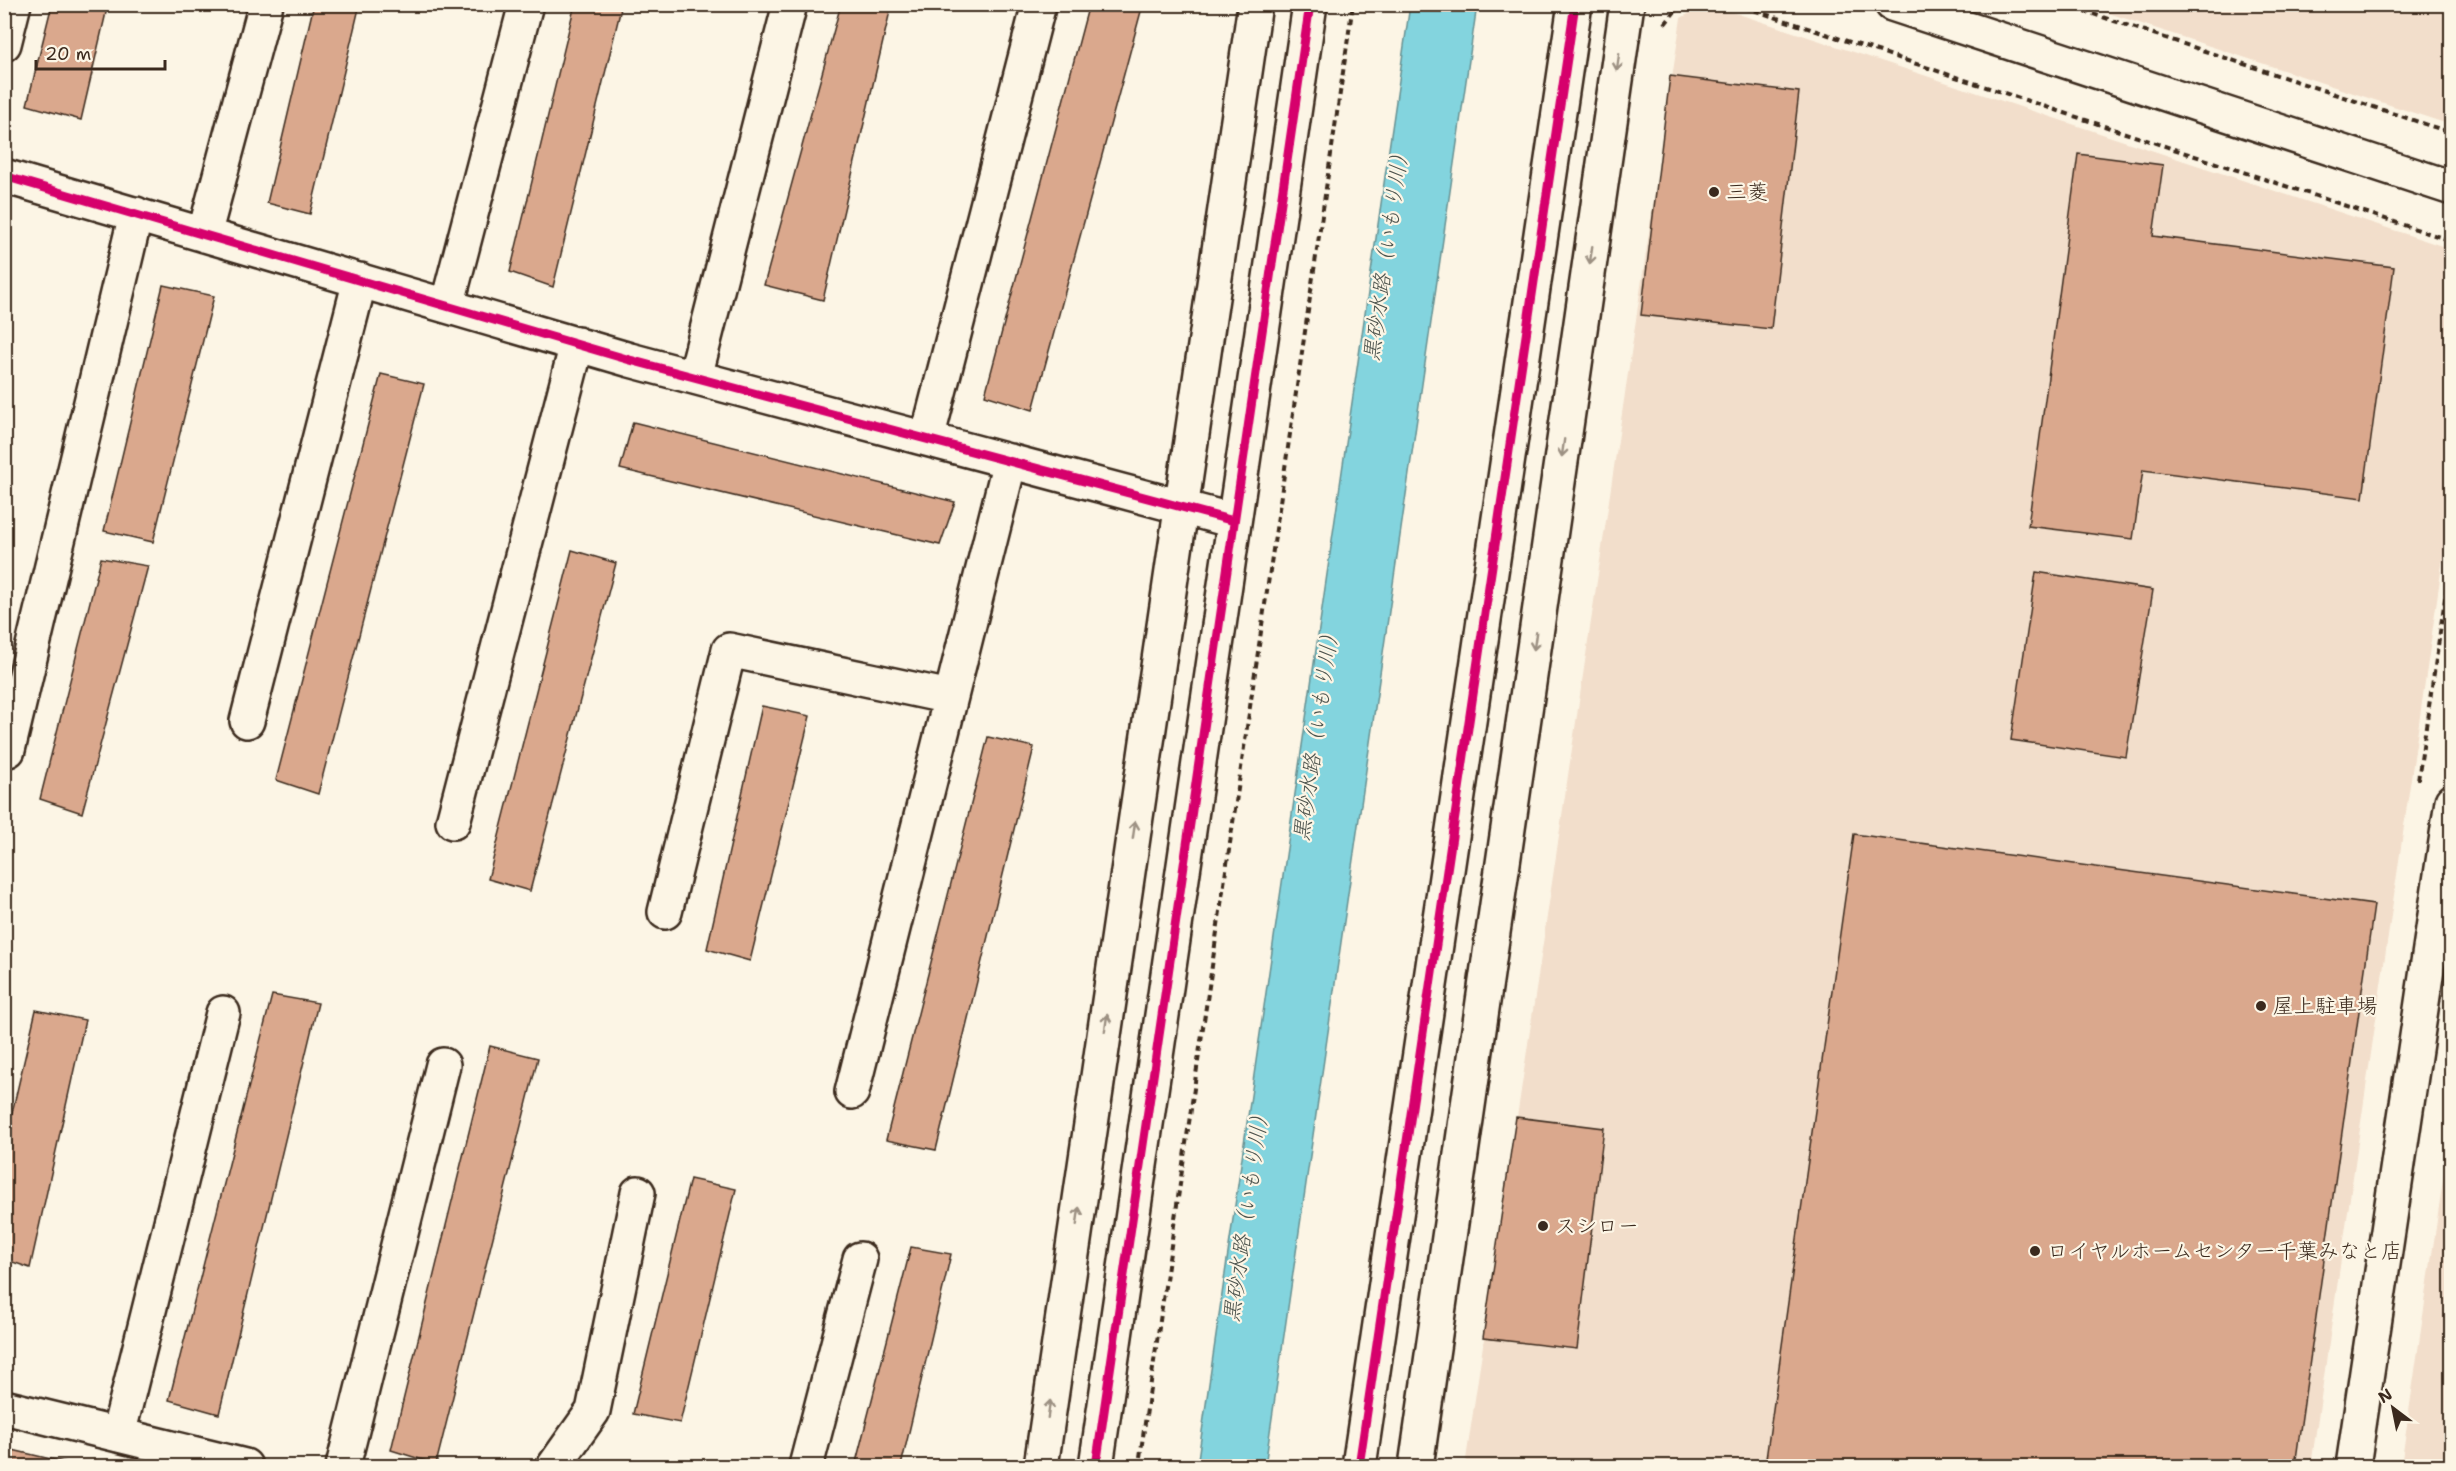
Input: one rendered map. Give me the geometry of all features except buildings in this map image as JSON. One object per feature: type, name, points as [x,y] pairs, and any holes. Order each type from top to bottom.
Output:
[{"type":"street","points":[[4,44],[14,4]]},
{"type":"street","points":[[204,235],[266,4]]},
{"type":"street","points":[[447,306],[526,4]]},
{"type":"street","points":[[695,377],[790,4]]},
{"type":"street","points":[[927,439],[1039,4]]},
{"type":"street","points":[[1041,1467],[1255,4]]},
{"type":"street","points":[[1096,1467],[1310,4]]},
{"type":"street","points":[[1359,1467],[1575,4]]},
{"type":"street","points":[[1416,1467],[1627,4]]},
{"type":"street","points":[[1892,4],[2451,188]]},
{"type":"street","points":[[4,176],[577,344],[1234,521]]},
{"type":"street","points":[[8,750],[136,214]]},
{"type":"street","points":[[247,721],[360,280]]},
{"type":"street","points":[[453,822],[577,344]]},
{"type":"street","points":[[852,1092],[1010,461]]},
{"type":"street","points":[[665,912],[729,650],[950,697]]},
{"type":"street","points":[[2353,1467],[2451,801]]},
{"type":"street","points":[[135,1448],[223,1013]]},
{"type":"street","points":[[343,1467],[443,1065]]},
{"type":"street","points":[[554,1467],[593,1411],[639,1192]]},
{"type":"street","points":[[806,1467],[860,1259]]},
{"type":"street","points":[[4,1407],[135,1448],[245,1467]]},
{"type":"path","points":[[1139,1467],[1353,4]]},
{"type":"path","points":[[1735,4],[2451,242]]},
{"type":"path","points":[[2063,4],[2451,133]]},
{"type":"shaded area","points":[[1704,5],[1711,5],[2451,249],[2451,503],[2311,1466],[1465,1466],[1681,18]]},
{"type":"shaded area","points":[[2084,5],[2451,5],[2451,125]]},
{"type":"shaded area","points":[[2451,1125],[2451,1466],[2401,1466]]},
{"type":"water","name":"黒砂水路（いもり川）","points":[[1410,5],[1477,5],[1265,1466],[1197,1466]]},
{"type":"cycle path","points":[[1096,1466],[1310,4]]},
{"type":"cycle path","points":[[1359,1466],[1575,4]]},
{"type":"cycle path","points":[[4,176],[630,360],[1234,521]]},
{"type":"place","name":"三菱","points":[[1714,192]]},
{"type":"place","name":"屋上駐車場","points":[[2261,1006]]},
{"type":"place","name":"スシロー","points":[[1543,1226]]},
{"type":"place","name":"ロイヤルホームセンター千葉みなと店","points":[[2035,1251]]}]
